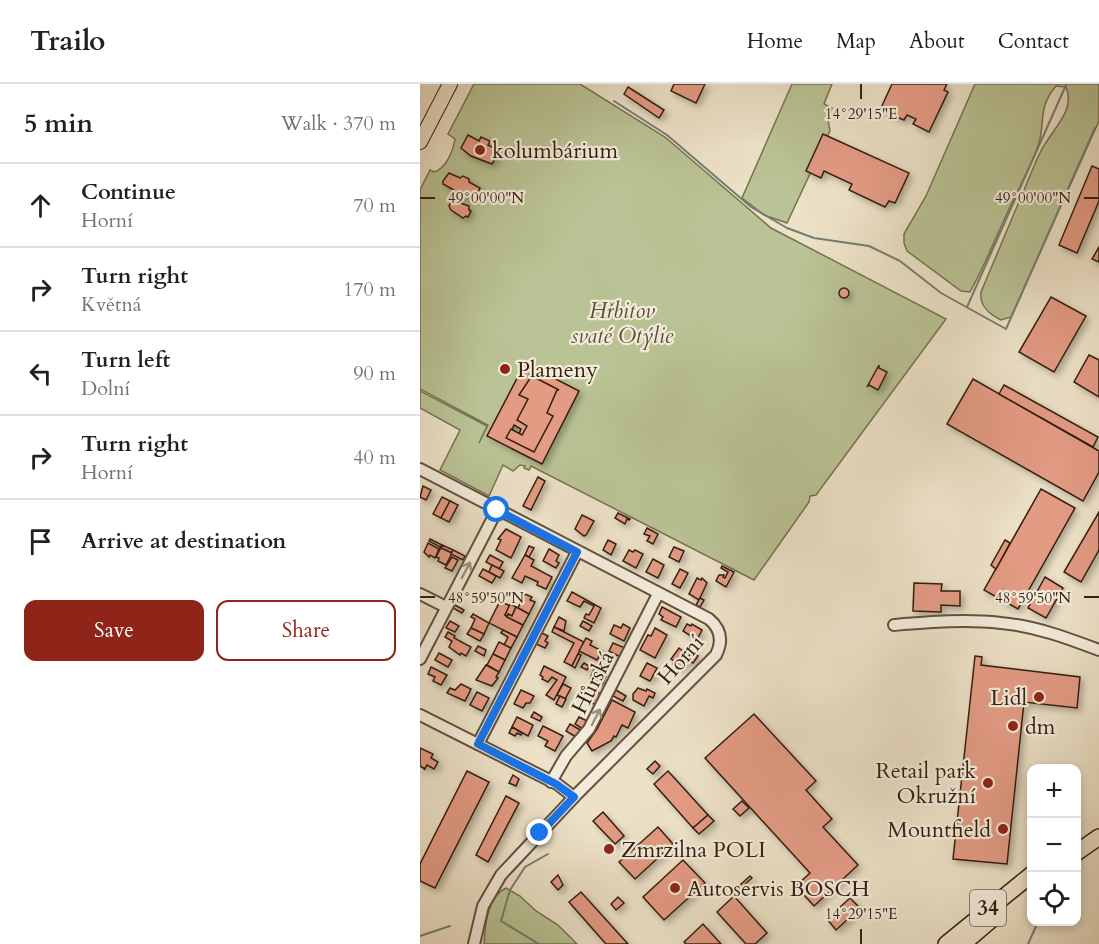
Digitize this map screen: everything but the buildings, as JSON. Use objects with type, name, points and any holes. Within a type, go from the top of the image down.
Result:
[{"type":"highway","points":[[1081,838],[1099,825]]},
{"type":"highway","points":[[1081,850],[1099,837]]},
{"type":"highway","name":"34","points":[[946,944],[1027,878]]},
{"type":"highway","name":"34","points":[[963,944],[1027,891]]},
{"type":"main road","points":[[420,142],[450,84]]},
{"type":"street","name":"Horní","points":[[420,469],[716,624],[720,635],[720,648],[716,655],[574,797],[501,875],[483,906],[474,944]]},
{"type":"street","points":[[420,659],[497,510]]},
{"type":"street","points":[[478,744],[577,552]]},
{"type":"street","points":[[420,594],[446,607]]},
{"type":"street","name":"Hůrská","points":[[551,782],[566,756],[590,729],[658,594]]},
{"type":"street","points":[[894,625],[948,621],[1001,623],[1065,637],[1099,650]]},
{"type":"street","points":[[420,715],[551,782],[574,797]]},
{"type":"green space","name":"Hřbitov svaté Otýlie","points":[[474,84],[580,84],[665,137],[771,228],[946,319],[816,495],[810,496],[809,502],[754,580],[531,466],[529,470],[520,465],[513,471],[503,465],[489,496],[440,470],[460,430],[420,408],[420,391],[487,426],[479,443],[488,425],[420,389],[420,190],[430,170],[434,172],[438,170],[448,159],[455,139],[448,134]]},
{"type":"green space","points":[[792,84],[832,84],[824,104],[832,108],[828,120],[830,131],[787,223],[764,215],[742,198]]},
{"type":"green space","points":[[975,84],[1099,84],[1099,121],[1011,317],[1001,320],[986,309],[981,292],[1037,159],[1064,116],[1068,95],[1066,87],[1056,86],[1046,101],[1038,146],[1028,170],[970,292],[961,291],[907,251],[904,234],[926,196]]},
{"type":"green space","points":[[506,888],[558,925],[577,944],[484,944],[486,921],[491,905],[500,892]]},
{"type":"waterway","points":[[967,307],[1066,85]]},
{"type":"waterway","points":[[614,101],[667,135],[751,207],[787,228],[814,238],[869,246],[900,261],[941,293],[1006,329],[1095,128]]},
{"type":"waterway","points":[[539,944],[501,921],[510,890],[525,867],[548,854]]},
{"type":"waterway","points":[[420,936],[450,926]]},
{"type":"waterway","points":[[1028,944],[1036,926]]},
{"type":"place","name":"kolumbárium","points":[[480,150]]},
{"type":"place","name":"Plameny","points":[[505,369]]},
{"type":"place","name":"Lidl","points":[[1039,697]]},
{"type":"place","name":"dm","points":[[1013,726]]},
{"type":"place","name":"Retail park Okružní","points":[[988,783]]},
{"type":"place","name":"Mountfield","points":[[1003,829]]},
{"type":"place","name":"Zmrzilna POLI","points":[[609,849]]},
{"type":"place","name":"Autoservis BOSCH","points":[[675,888]]},
{"type":"route","points":[[497,510],[577,552],[478,744],[556,784],[574,797],[540,833]]}]
